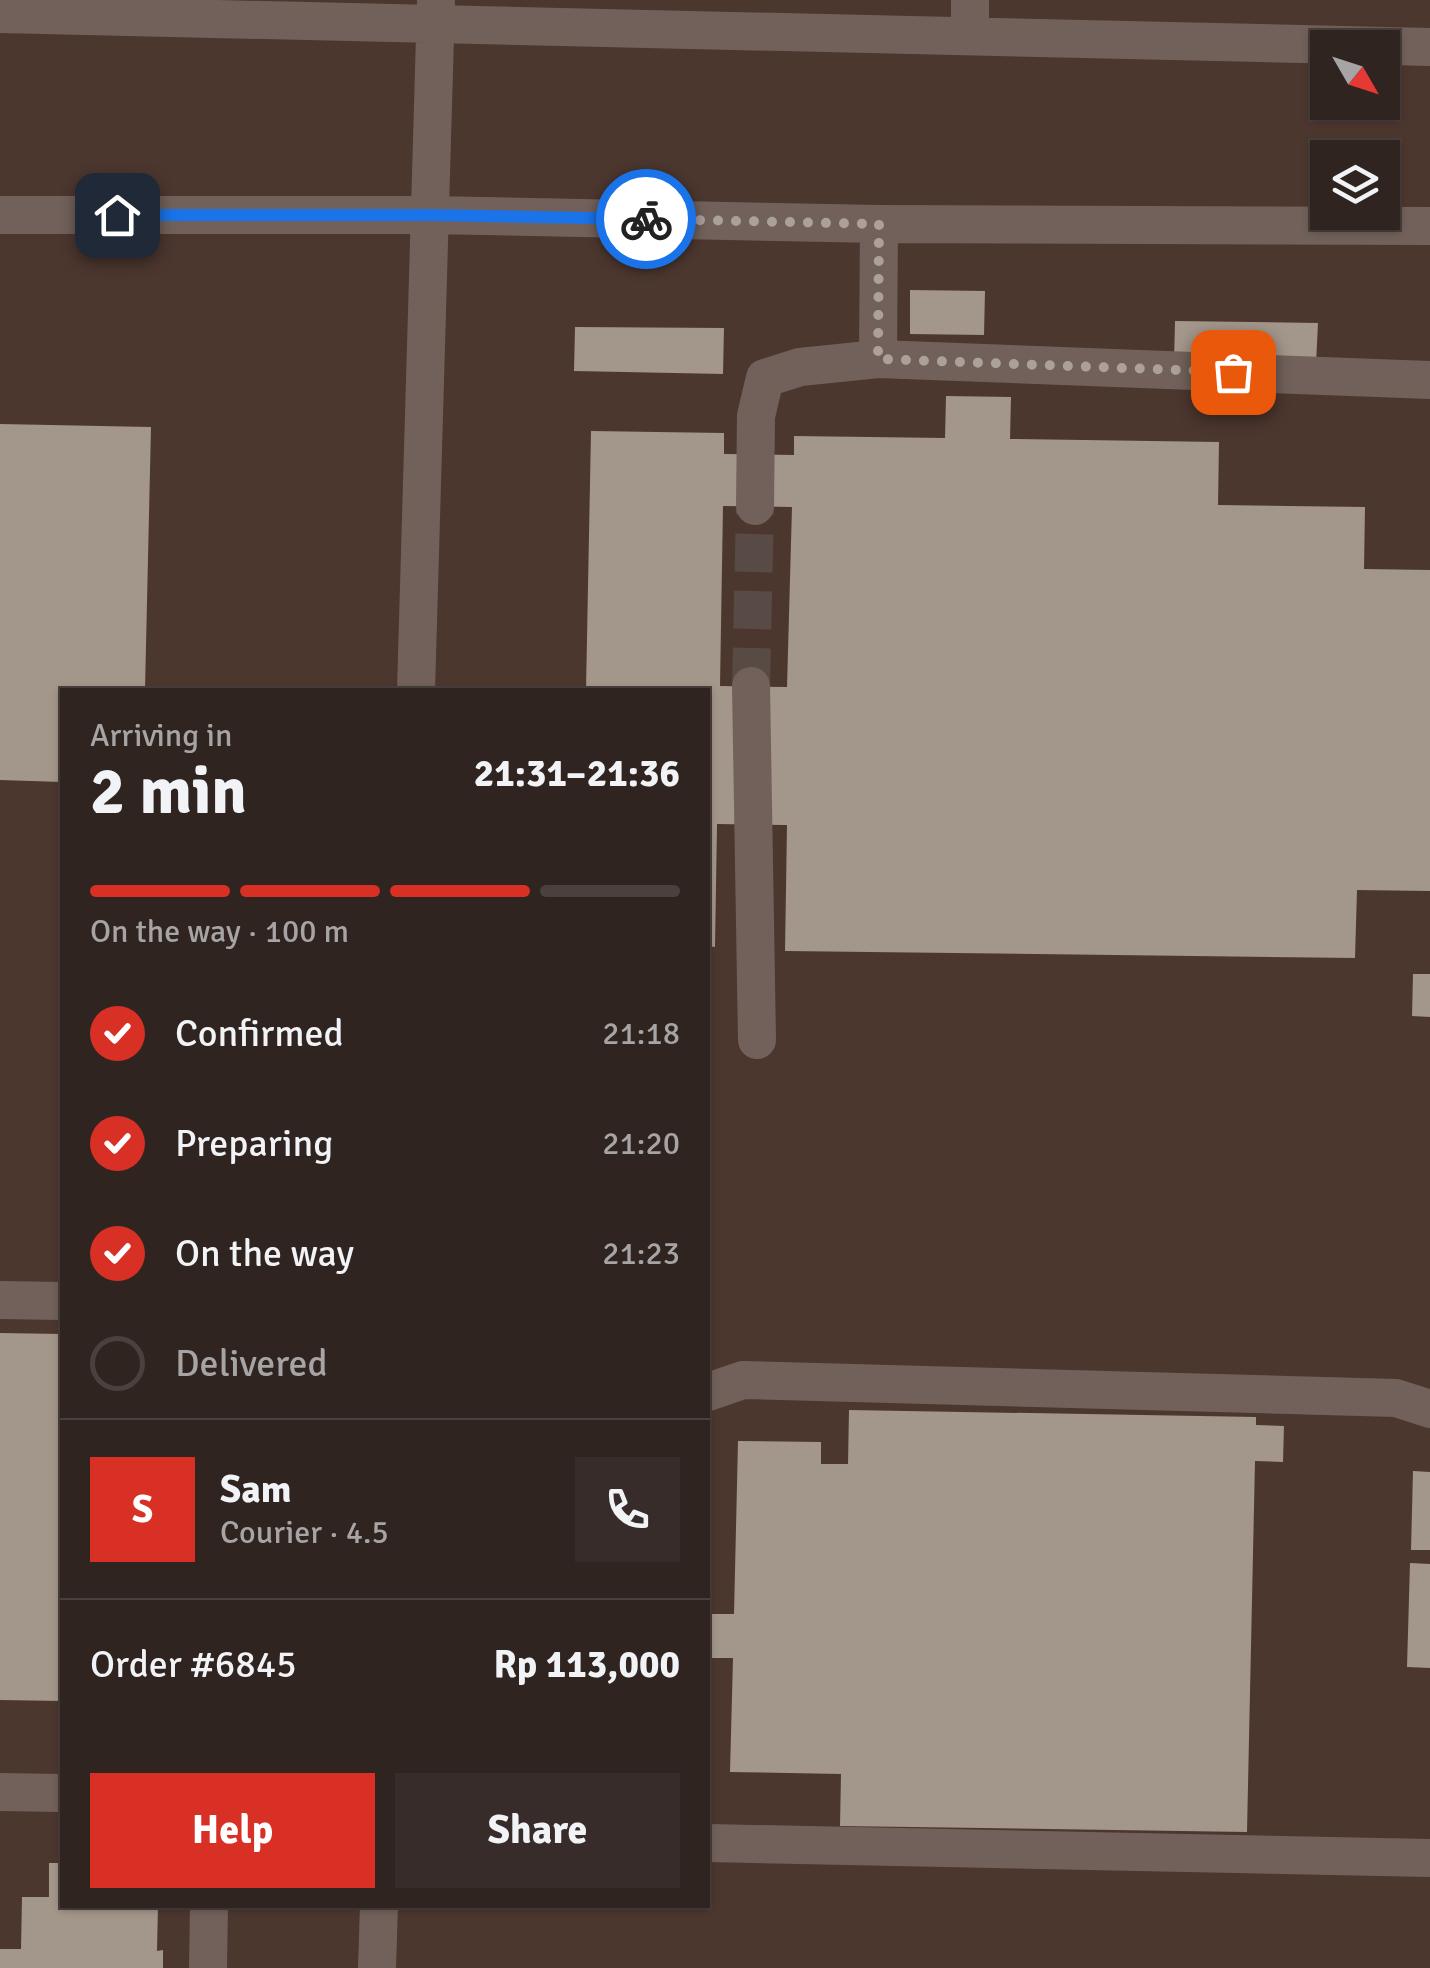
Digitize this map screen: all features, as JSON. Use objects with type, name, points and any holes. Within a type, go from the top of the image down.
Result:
[{"type":"street","points":[[0,14],[436,12],[970,18],[1430,47]]},
{"type":"street","points":[[416,688],[436,12]]},
{"type":"street","points":[[0,214],[1430,226]]},
{"type":"street","points":[[878,359],[879,224]]},
{"type":"street","points":[[755,506],[756,416],[766,378],[800,368],[878,359],[1430,380]]},
{"type":"street","points":[[751,686],[757,1040]]},
{"type":"street","points":[[0,1300],[60,1301]]},
{"type":"street","points":[[710,1391],[743,1380],[1396,1398],[1430,1410]]},
{"type":"street","points":[[0,1792],[60,1792]]},
{"type":"street","points":[[710,1842],[1430,1858]]},
{"type":"street","points":[[208,1968],[209,1908]]},
{"type":"street","points":[[376,1968],[379,1908]]},
{"type":"shaded area","points":[[0,0],[1430,0],[1430,1968],[0,1968]]},
{"type":"building","points":[[910,290],[985,291],[984,335],[910,334]]},
{"type":"building","points":[[1175,321],[1318,323],[1316,364],[1174,362]]},
{"type":"building","points":[[575,327],[724,328],[723,374],[574,371]]},
{"type":"building","points":[[946,396],[1011,397],[1010,439],[1219,442],[1218,505],[1365,507],[1364,569],[1430,570],[1430,891],[1357,890],[1355,958],[785,951],[787,825],[717,824],[715,947],[710,946],[710,688],[586,688],[591,431],[724,433],[724,454],[794,455],[794,436],[945,438]],"holes":[[[723,506],[792,507],[787,687],[720,686]]]},
{"type":"building","points":[[0,424],[151,427],[145,688],[60,688],[60,782],[0,780]]},
{"type":"building","points":[[1413,974],[1430,974],[1430,1017],[1412,1016]]},
{"type":"building","points":[[0,1333],[60,1334],[60,1701],[0,1700]]},
{"type":"building","points":[[849,1410],[1256,1417],[1256,1425],[1284,1426],[1283,1462],[1255,1461],[1247,1832],[840,1826],[841,1774],[730,1772],[733,1658],[710,1658],[710,1614],[734,1614],[738,1441],[821,1442],[821,1464],[848,1464]]},
{"type":"building","points":[[1413,1471],[1430,1472],[1430,1550],[1411,1550]]},
{"type":"building","points":[[1410,1563],[1430,1564],[1430,1668],[1407,1667]]},
{"type":"building","points":[[49,1863],[60,1863],[60,1908],[158,1908],[157,1951],[163,1950],[163,1968],[0,1968],[0,1949],[21,1949],[22,1897],[49,1897]]},
{"type":"tunnel","points":[[751,686],[755,506]]},
{"type":"way so far","points":[[646,219],[879,224],[878,359],[1233,372]]},
{"type":"route","points":[[117,215],[646,219]]}]
